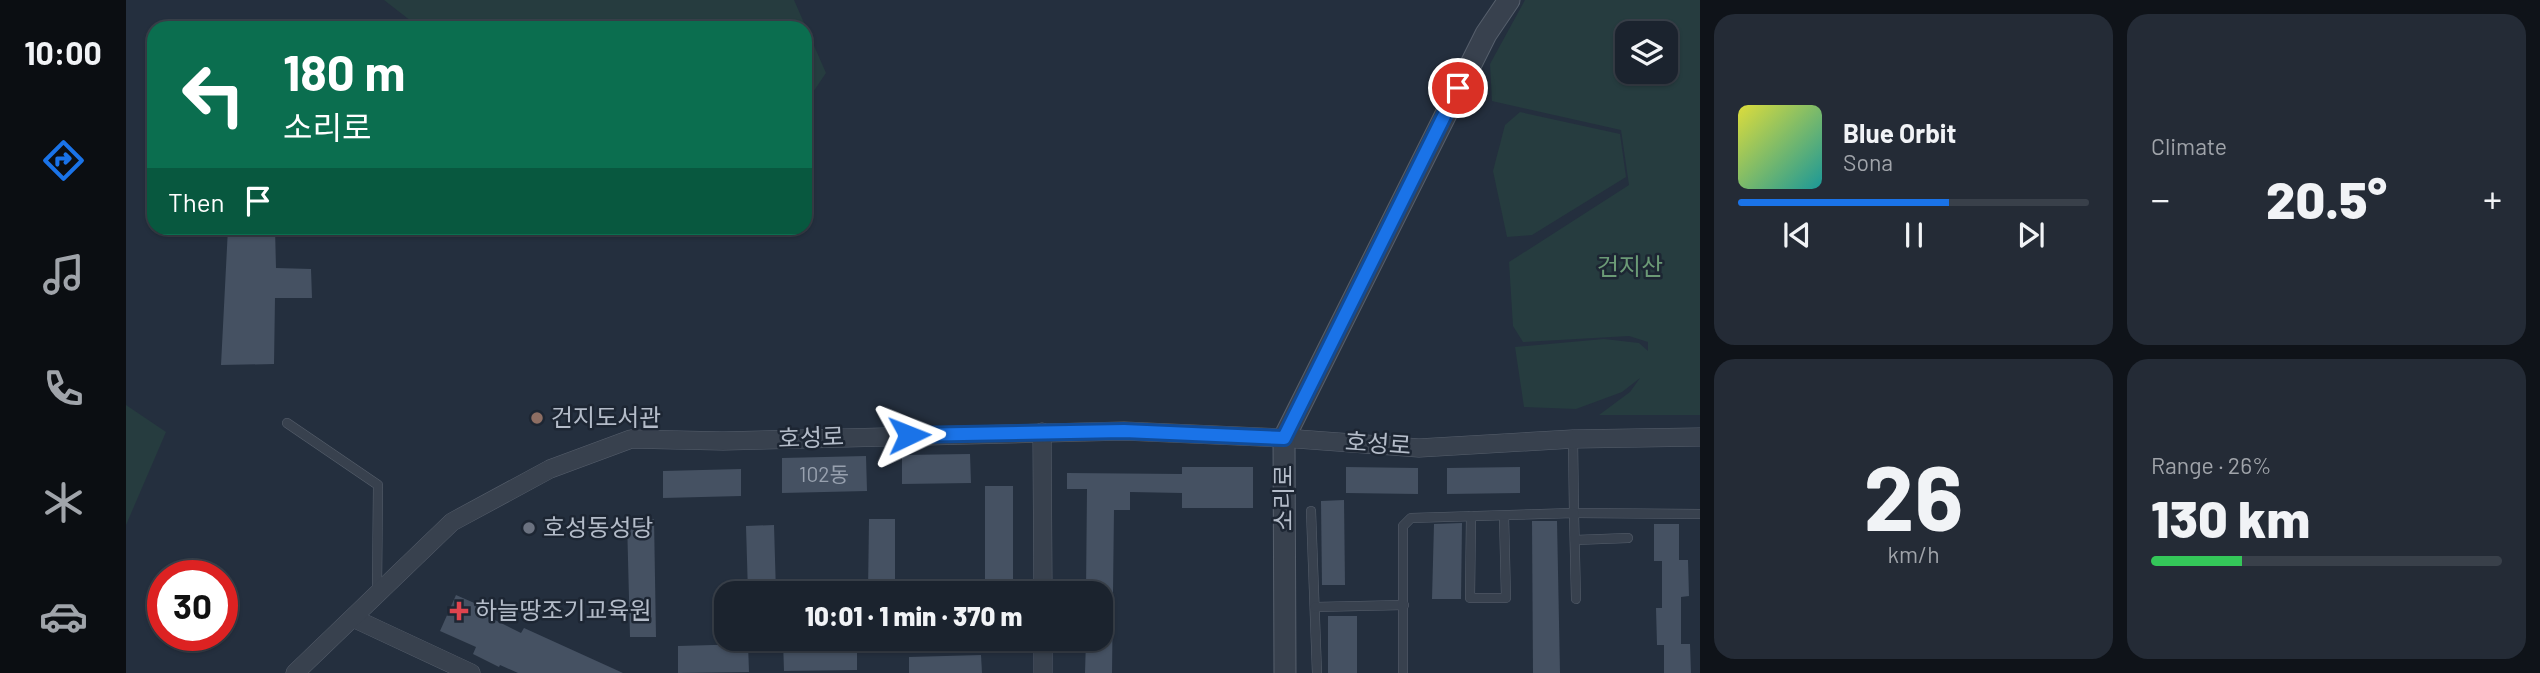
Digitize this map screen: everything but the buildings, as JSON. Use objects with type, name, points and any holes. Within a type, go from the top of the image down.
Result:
[{"type":"street","name":"소리로","points":[[1285,673],[1284,438],[1480,45],[1509,0]]},
{"type":"street","name":"호성로","points":[[295,673],[452,522],[550,469],[631,439],[723,441],[1124,431],[1284,438],[1419,448],[1573,439],[1700,437]]},
{"type":"street","points":[[1042,432],[1042,581]]},
{"type":"street","points":[[353,618],[471,673]]},
{"type":"street","points":[[1042,651],[1042,673]]},
{"type":"lane","points":[[287,423],[377,485],[377,594]]},
{"type":"lane","points":[[1573,439],[1576,598]]},
{"type":"lane","points":[[1311,512],[1317,673]]},
{"type":"lane","points":[[1403,673],[1403,526],[1411,518],[1574,513],[1700,514]]},
{"type":"lane","points":[[1471,516],[1470,598],[1506,598],[1504,516]]},
{"type":"lane","points":[[1575,540],[1628,538]]},
{"type":"lane","points":[[1315,607],[1404,605]]},
{"type":"green space","points":[[384,0],[794,0],[803,21],[411,21]]},
{"type":"green space","name":"건지산","points":[[1525,0],[1700,0],[1700,415],[1599,415],[1630,392],[1640,378],[1622,392],[1576,409],[1524,407],[1515,347],[1604,339],[1639,343],[1648,351],[1648,342],[1629,336],[1523,342],[1513,326],[1509,262],[1629,185],[1621,130],[1492,101],[1490,64]]},
{"type":"green space","points":[[812,41],[826,73],[812,94]]},
{"type":"green space","points":[[1520,112],[1620,134],[1626,177],[1532,235],[1507,237],[1493,171],[1505,125]]},
{"type":"green space","points":[[126,405],[166,432],[126,525]]},
{"type":"place","name":"건지도서관","points":[[537,418]]},
{"type":"place","name":"호성동성당","points":[[529,528]]},
{"type":"place","name":"하늘땅조기교육원","points":[[459,611]]},
{"type":"route","points":[[909,435],[1124,431],[1284,438],[1458,88]]}]
